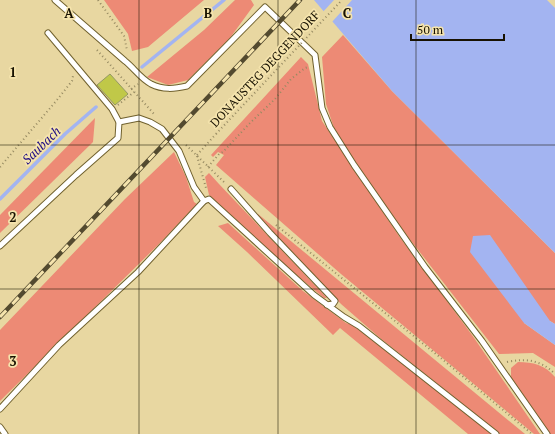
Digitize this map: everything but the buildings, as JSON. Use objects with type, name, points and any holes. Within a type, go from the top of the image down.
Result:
[{"type":"lane","points":[[55,0],[125,60],[142,78],[151,84],[162,88],[174,89],[187,86],[265,7],[315,55],[322,108],[330,127],[354,165],[425,267],[498,364],[547,434]]},
{"type":"lane","points":[[0,246],[118,138],[119,122],[112,109],[48,33]]},
{"type":"lane","points":[[119,122],[139,118],[162,129],[179,152],[194,187],[204,201]]},
{"type":"lane","points":[[231,189],[270,233],[335,301],[333,304],[328,305]]},
{"type":"lane","points":[[0,409],[59,345],[138,272],[204,201],[209,199],[314,295],[359,326],[496,434]]},
{"type":"lane","points":[[0,427],[5,434]]},
{"type":"path","points":[[98,0],[124,36],[127,52],[125,60]]},
{"type":"path","name":"DONAUSTEG DEGGENDORF","points":[[197,155],[342,0]]},
{"type":"path","points":[[95,47],[157,117]]},
{"type":"path","points":[[0,167],[72,81],[75,65]]},
{"type":"path","points":[[208,167],[219,154],[223,152],[249,124],[276,99],[284,85],[305,68],[317,66]]},
{"type":"path","points":[[117,105],[134,92]]},
{"type":"path","points":[[186,144],[231,189]]},
{"type":"path","points":[[197,155],[203,177]]},
{"type":"path","points":[[275,224],[436,354],[532,434]]},
{"type":"path","points":[[498,364],[518,360],[533,361],[548,367],[555,374]]},
{"type":"shaded area","points":[[104,0],[204,0],[148,47],[132,51],[128,34]]},
{"type":"shaded area","points":[[235,0],[251,0],[254,5],[230,38],[188,80],[168,85],[147,77],[204,30]]},
{"type":"shaded area","points":[[343,35],[392,91],[555,253],[555,324],[550,321],[524,323],[555,345],[555,367],[533,353],[499,354],[408,237],[337,137],[326,104],[322,57]]},
{"type":"shaded area","points":[[301,57],[308,64],[322,121],[399,236],[472,335],[540,434],[534,434],[341,274],[216,165],[224,155],[218,152],[213,157],[211,155]]},
{"type":"shaded area","points":[[95,118],[93,142],[0,233],[0,215]]},
{"type":"shaded area","points":[[174,152],[186,177],[194,202],[197,204],[158,245],[0,401],[0,330],[125,199]]},
{"type":"shaded area","points":[[209,173],[327,298],[324,298],[270,253],[209,195],[205,177]]},
{"type":"shaded area","points":[[258,214],[525,434],[500,434],[380,338],[341,304],[257,215]]},
{"type":"shaded area","points":[[228,223],[303,291],[346,323],[353,325],[492,434],[468,434],[340,328],[333,335],[218,226]]},
{"type":"shaded area","points":[[518,362],[543,367],[555,377],[555,434],[550,434],[511,378],[511,368]]},
{"type":"water","points":[[314,0],[547,0],[555,8],[555,253],[392,91]]},
{"type":"water","points":[[490,235],[550,321],[555,324],[555,345],[524,323],[470,252],[473,236]]},
{"type":"pier","points":[[334,0],[352,0],[331,23],[322,13]]},
{"type":"waterway","points":[[142,67],[224,0]]},
{"type":"waterway","name":"Saubach","points":[[0,199],[65,134],[96,107]]},
{"type":"railway","points":[[0,317],[300,0]]}]
